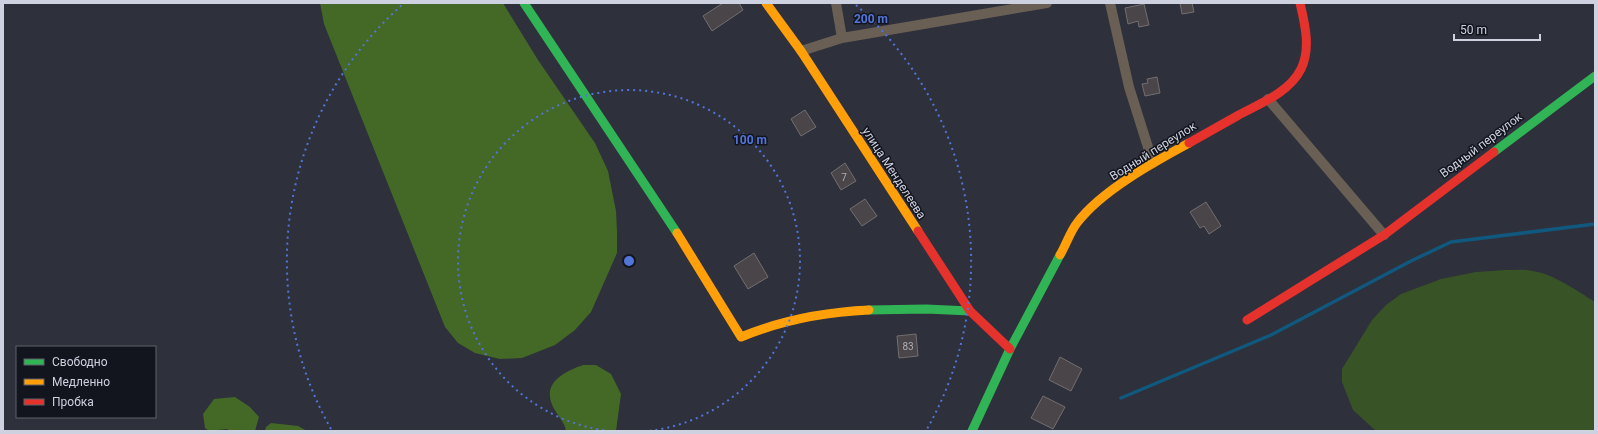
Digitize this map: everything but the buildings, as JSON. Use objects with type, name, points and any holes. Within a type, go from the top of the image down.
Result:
[{"type":"street","points":[[524,3],[686,246],[741,337],[794,320],[826,314],[888,308],[929,308],[970,311]]},
{"type":"street","name":"улица Менделеева","points":[[766,3],[801,51],[970,311],[1010,349]]},
{"type":"street","points":[[836,3],[842,38]]},
{"type":"street","points":[[801,51],[842,38],[1047,3]]},
{"type":"street","points":[[1110,3],[1129,87],[1153,163]]},
{"type":"street","name":"Водный переулок","points":[[972,431],[1010,349],[1077,223],[1088,210],[1119,186],[1153,163],[1268,99],[1288,85],[1301,69],[1304,58],[1306,42],[1304,20],[1300,3]]},
{"type":"street","name":"Водный переулок","points":[[1247,320],[1384,235],[1595,76]]},
{"type":"street","points":[[1268,99],[1384,235]]},
{"type":"green space","points":[[320,3],[503,3],[538,60],[595,143],[608,171],[616,211],[617,253],[591,312],[575,330],[555,345],[522,358],[500,359],[475,353],[458,343],[445,327],[324,24]]},
{"type":"green space","points":[[1530,270],[1541,273],[1565,284],[1595,302],[1595,431],[1376,431],[1353,410],[1342,382],[1342,369],[1372,320],[1386,305],[1401,294],[1441,279],[1476,272]]},
{"type":"green space","points":[[583,365],[596,365],[611,374],[621,394],[616,431],[566,431],[551,403],[551,388],[554,382],[567,372]]},
{"type":"green space","points":[[235,397],[250,407],[259,417],[255,431],[230,431],[227,429],[209,431],[205,428],[203,414],[214,399]]},
{"type":"green space","points":[[271,423],[298,426],[307,431],[265,431],[266,427]]},
{"type":"waterway","points":[[1121,398],[1271,335],[1411,261],[1451,242],[1595,224]]},
{"type":"traffic: fast","points":[[524,3],[677,233]]},
{"type":"traffic: fast","points":[[1494,152],[1595,76]]},
{"type":"traffic: fast","points":[[972,431],[1010,349],[1060,255]]},
{"type":"traffic: fast","points":[[869,310],[926,309],[970,311]]},
{"type":"traffic: slow","points":[[766,3],[801,51],[918,231]]},
{"type":"traffic: slow","points":[[1060,255],[1072,230],[1087,211],[1129,178],[1189,143]]},
{"type":"traffic: slow","points":[[677,233],[741,337],[772,326],[804,318],[869,310]]},
{"type":"traffic: jam","points":[[1189,143],[1273,97],[1289,85],[1296,77],[1301,69],[1306,53],[1306,36],[1300,3]]},
{"type":"traffic: jam","points":[[1247,320],[1384,235],[1494,152]]},
{"type":"traffic: jam","points":[[918,231],[970,311],[1010,349]]}]
